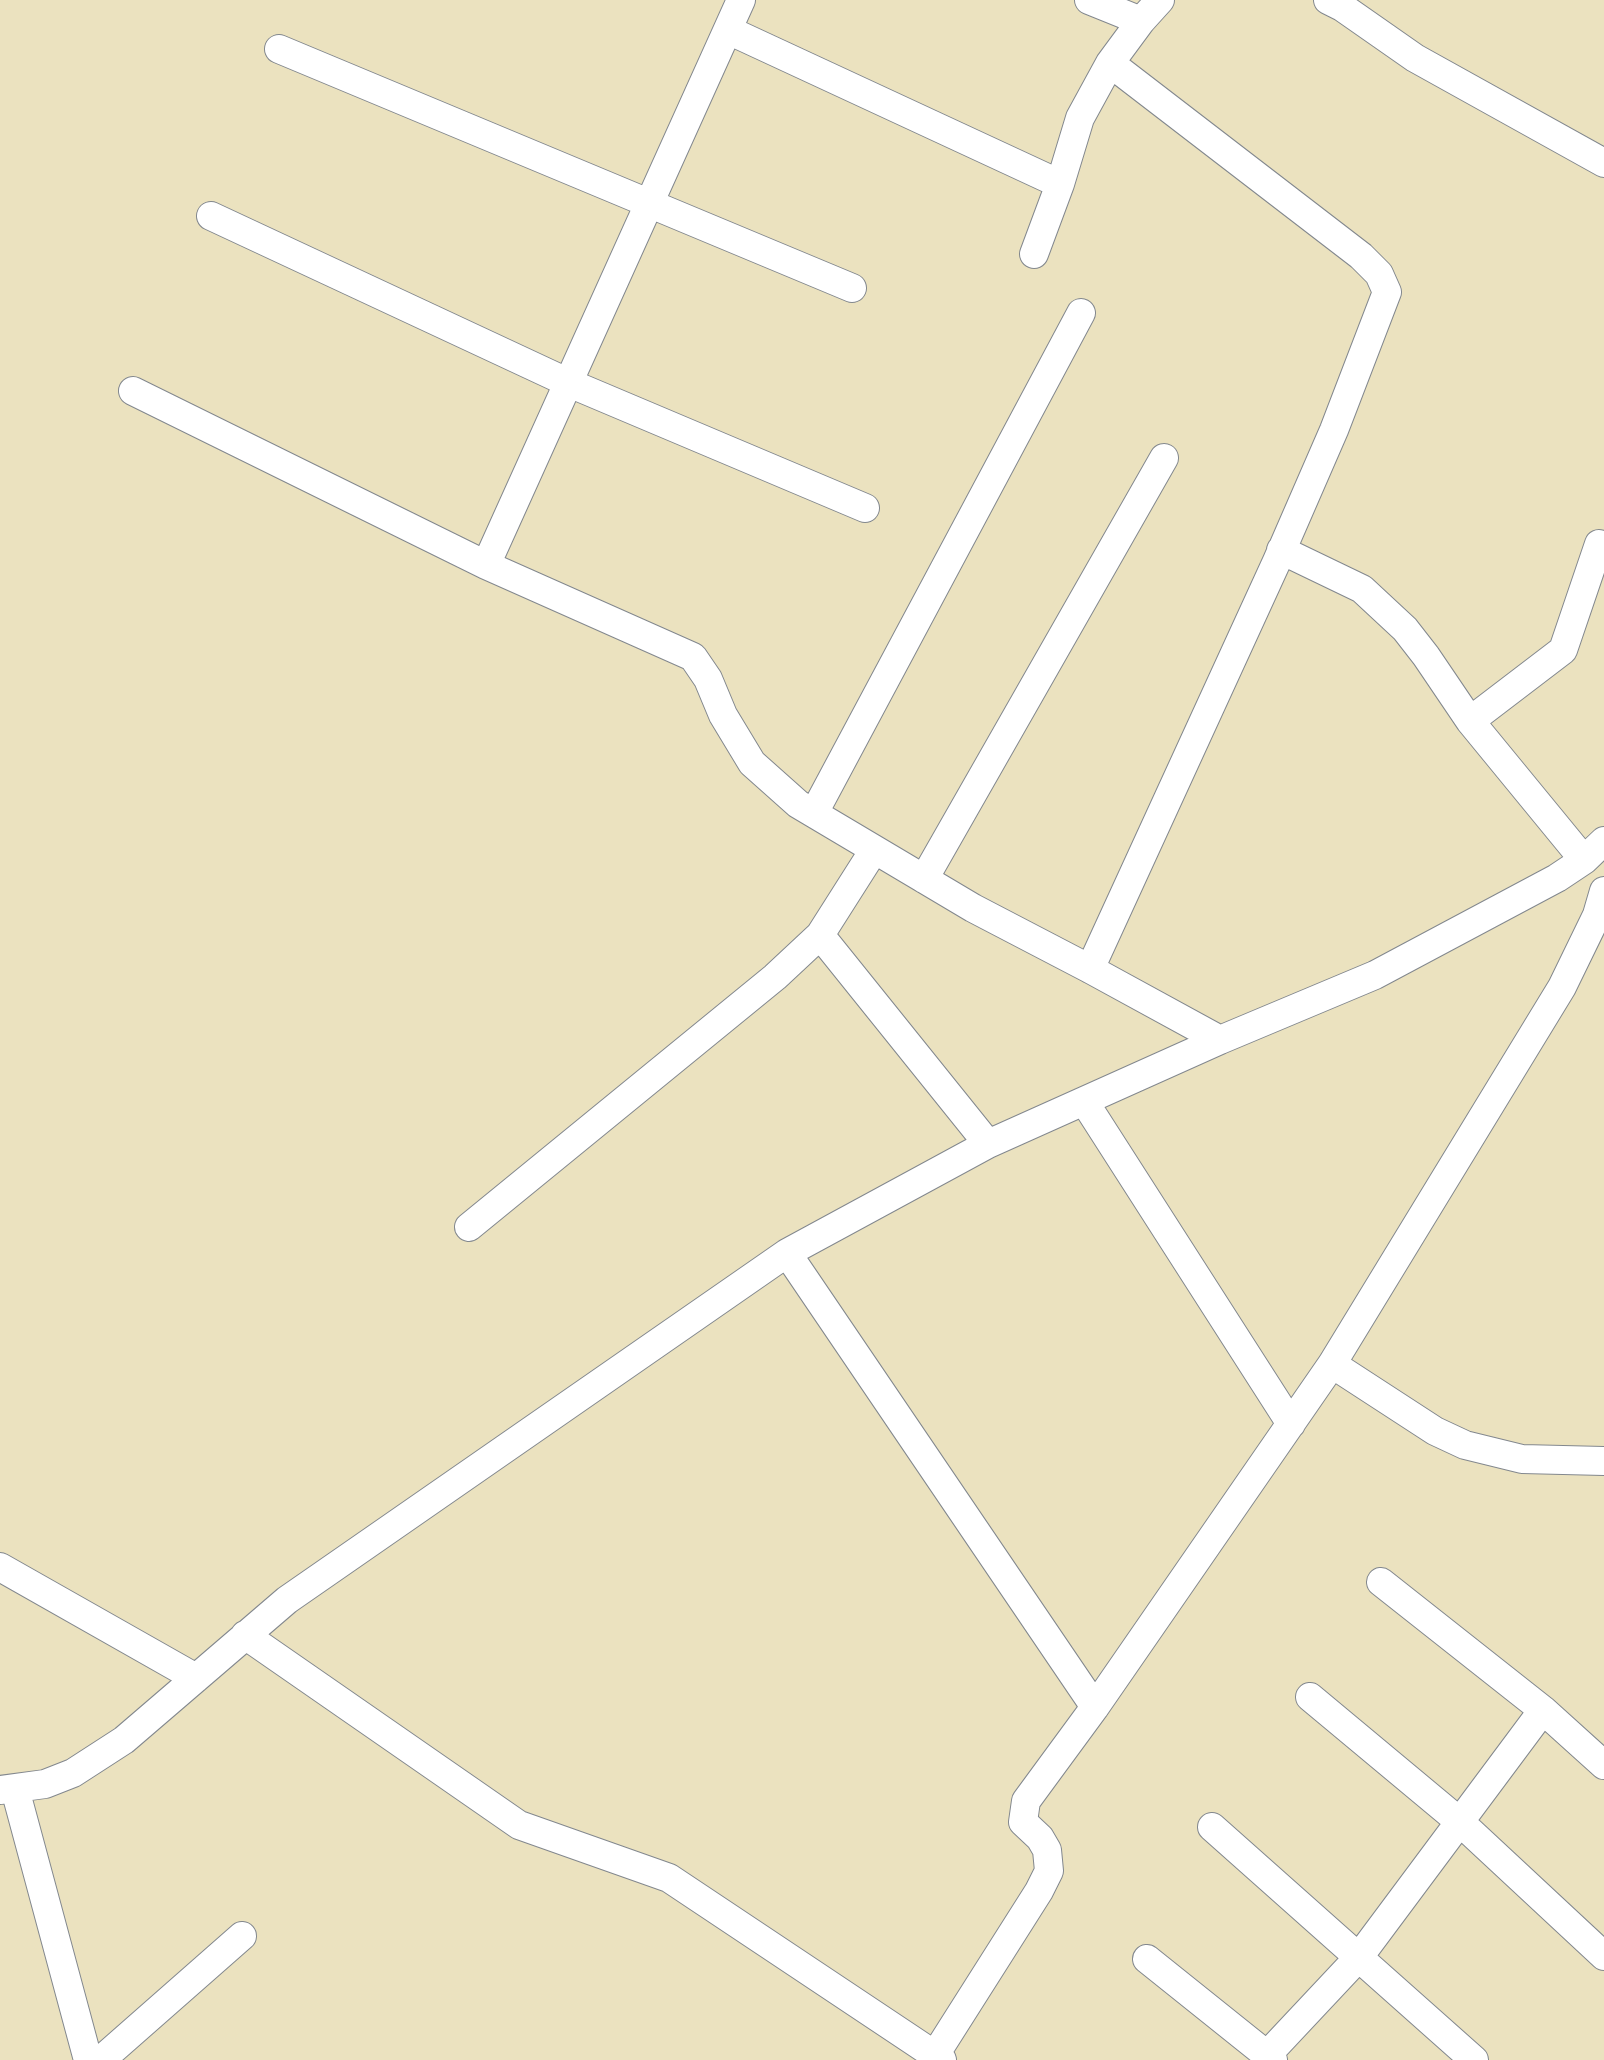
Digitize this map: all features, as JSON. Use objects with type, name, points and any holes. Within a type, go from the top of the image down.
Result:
[{"type":"street","points":[[486,565],[570,383],[741,0]]},
{"type":"street","points":[[1089,0],[1141,21]]},
{"type":"street","points":[[1034,254],[1060,184],[1080,118],[1110,63],[1141,21],[1160,0]]},
{"type":"street","points":[[1328,0],[1342,7],[1415,58],[1604,164]]},
{"type":"street","points":[[728,30],[1060,184]]},
{"type":"street","points":[[279,49],[852,288]]},
{"type":"street","points":[[1090,969],[1334,430],[1387,292],[1380,274],[1362,256],[1110,63]]},
{"type":"street","points":[[211,216],[570,383],[865,508]]},
{"type":"street","points":[[814,813],[1081,312]]},
{"type":"street","points":[[133,391],[486,565],[693,657],[708,679],[723,715],[752,763],[798,804],[973,908],[1220,1040]]},
{"type":"street","points":[[924,879],[1164,458]]},
{"type":"street","points":[[1470,721],[1563,650],[1599,544]]},
{"type":"street","points":[[1281,550],[1362,589],[1405,629],[1426,656],[1470,721],[1584,860]]},
{"type":"street","points":[[88,2060],[7,1789],[44,1784],[73,1773],[124,1740],[287,1600],[787,1253],[988,1144],[1220,1040],[1375,975],[1557,878],[1584,860],[1604,841]]},
{"type":"street","points":[[469,1227],[775,977],[820,935],[874,850]]},
{"type":"street","points":[[245,1635],[519,1825],[669,1878],[938,2058],[1039,1891],[1049,1871],[1047,1850],[1040,1838],[1023,1822],[1026,1802],[1095,1707],[1332,1364],[1562,987],[1597,915],[1604,891]]},
{"type":"street","points":[[820,935],[988,1144]]},
{"type":"street","points":[[1084,1101],[1290,1424]]},
{"type":"street","points":[[787,1253],[1095,1707]]},
{"type":"street","points":[[1332,1364],[1435,1431],[1465,1445],[1522,1458],[1604,1460]]},
{"type":"street","points":[[0,1567],[196,1678]]},
{"type":"street","points":[[1381,1582],[1543,1710],[1604,1765]]},
{"type":"street","points":[[1310,1697],[1460,1822],[1604,1956]]},
{"type":"street","points":[[1147,1960],[1270,2058],[1358,1957],[1543,1710]]},
{"type":"street","points":[[1212,1827],[1474,2060]]},
{"type":"street","points":[[101,2060],[242,1936]]}]
